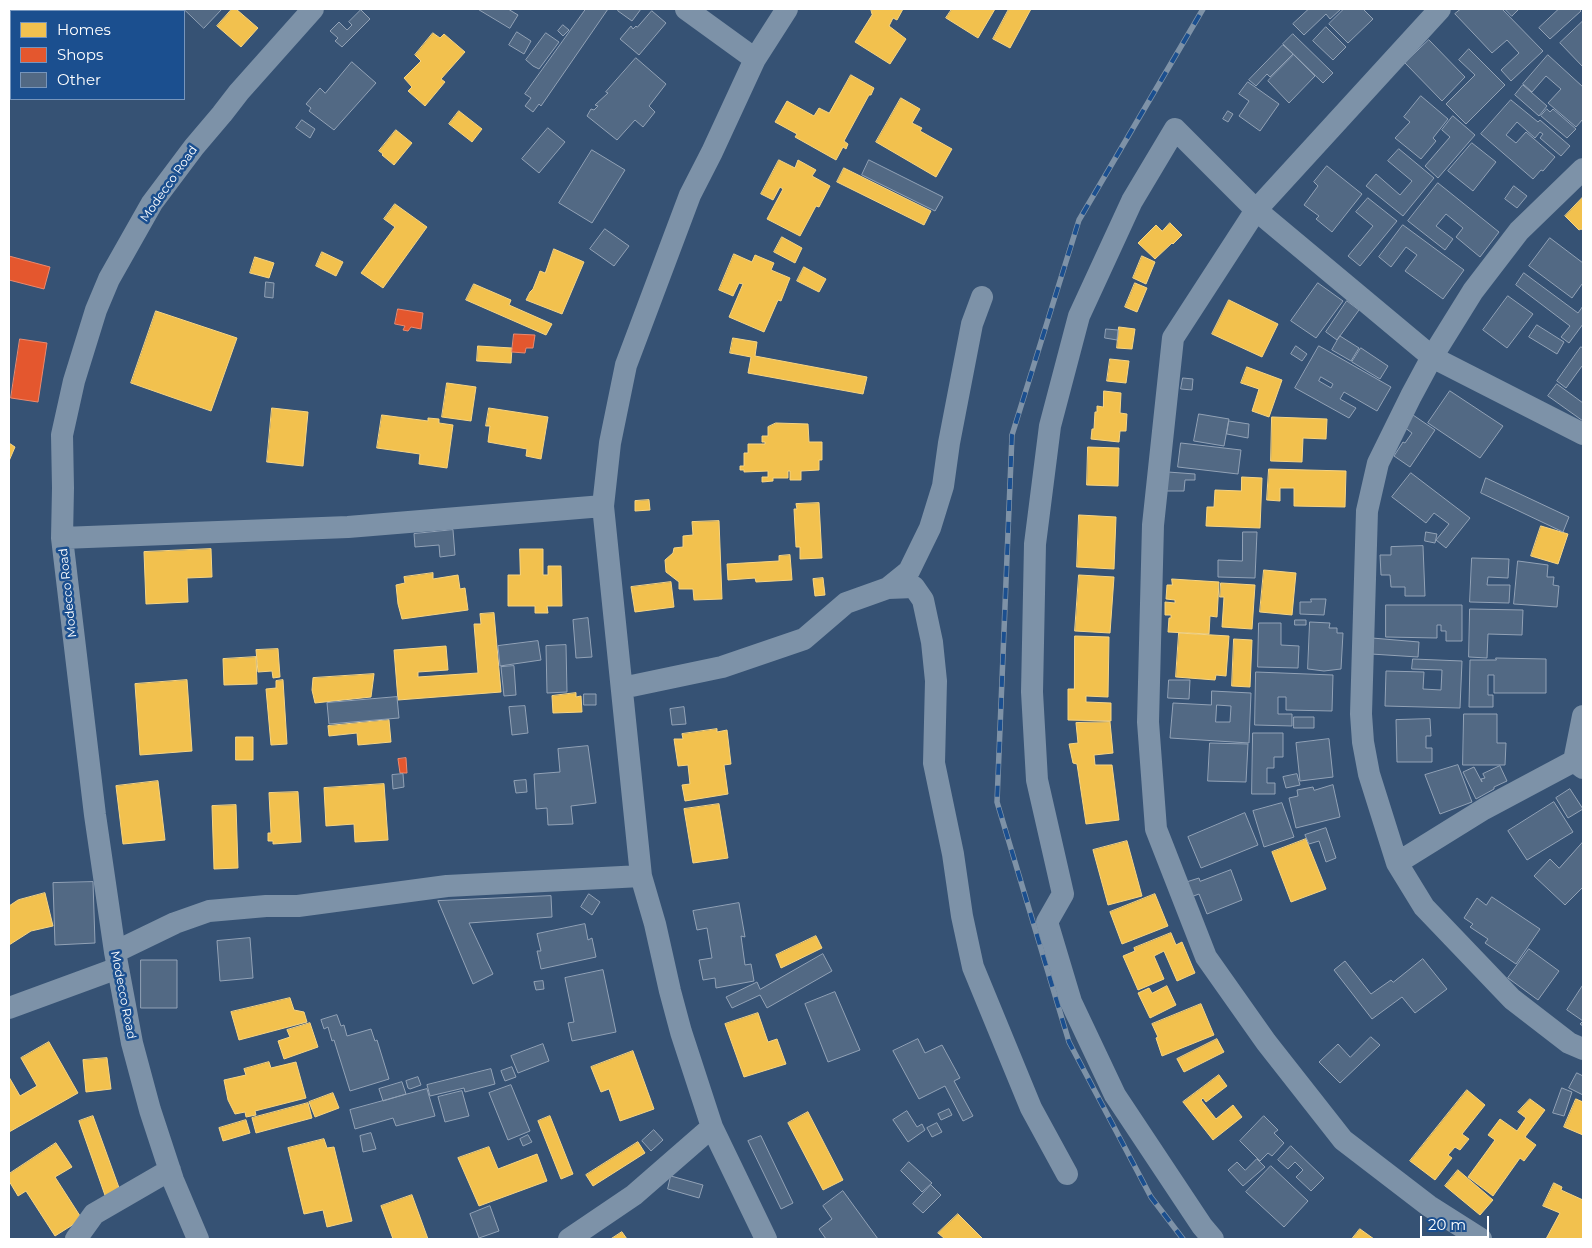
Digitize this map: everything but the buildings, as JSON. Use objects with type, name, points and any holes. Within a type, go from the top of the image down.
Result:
[{"type":"street","name":"Modecco Road","points":[[198,1239],[170,1170],[150,1110],[132,1043],[116,960],[95,815],[62,538],[62,436],[74,381],[96,310],[109,279],[152,203],[239,92],[313,9]]},
{"type":"street","points":[[686,9],[755,59]]},
{"type":"street","points":[[766,1239],[712,1127],[681,1032],[655,924],[641,876],[603,506],[610,443],[626,365],[690,195],[755,59],[787,9]]},
{"type":"street","points":[[1440,9],[1256,210],[1173,338],[1153,525],[1148,722],[1156,829],[1206,957],[1266,1042],[1343,1140],[1429,1206],[1481,1239]]},
{"type":"street","points":[[1213,1239],[1202,1226],[1115,1095],[1071,1002],[1047,922],[1063,894],[1036,780],[1032,692],[1035,544],[1050,426],[1080,316],[1132,201],[1175,129],[1256,210],[1432,358],[1583,434]]},
{"type":"street","points":[[1583,169],[1519,231],[1474,291],[1432,358],[1378,463],[1367,511],[1361,714],[1363,742],[1369,774],[1397,863],[1424,907],[1512,999],[1569,1043],[1583,1050]]},
{"type":"street","points":[[888,588],[910,571],[930,528],[943,486],[949,443],[972,324],[982,297]]},
{"type":"street","points":[[62,538],[348,527],[603,506]]},
{"type":"street","points":[[622,688],[722,667],[804,639],[846,603],[888,588],[914,587],[923,600],[932,642],[936,681],[934,763],[953,854],[962,916],[973,967],[1031,1108],[1067,1174]]},
{"type":"street","points":[[1397,863],[1484,809],[1579,764],[1583,716]]},
{"type":"street","points":[[9,1008],[116,960],[175,923],[209,911],[266,906],[298,906],[447,886],[641,876]]},
{"type":"street","points":[[569,1239],[634,1195],[712,1127]]},
{"type":"street","points":[[76,1239],[94,1214],[170,1170]]},
{"type":"railway","points":[[1183,1239],[1151,1197],[1069,1042],[997,802],[1012,435],[1079,220],[1203,9]]}]
